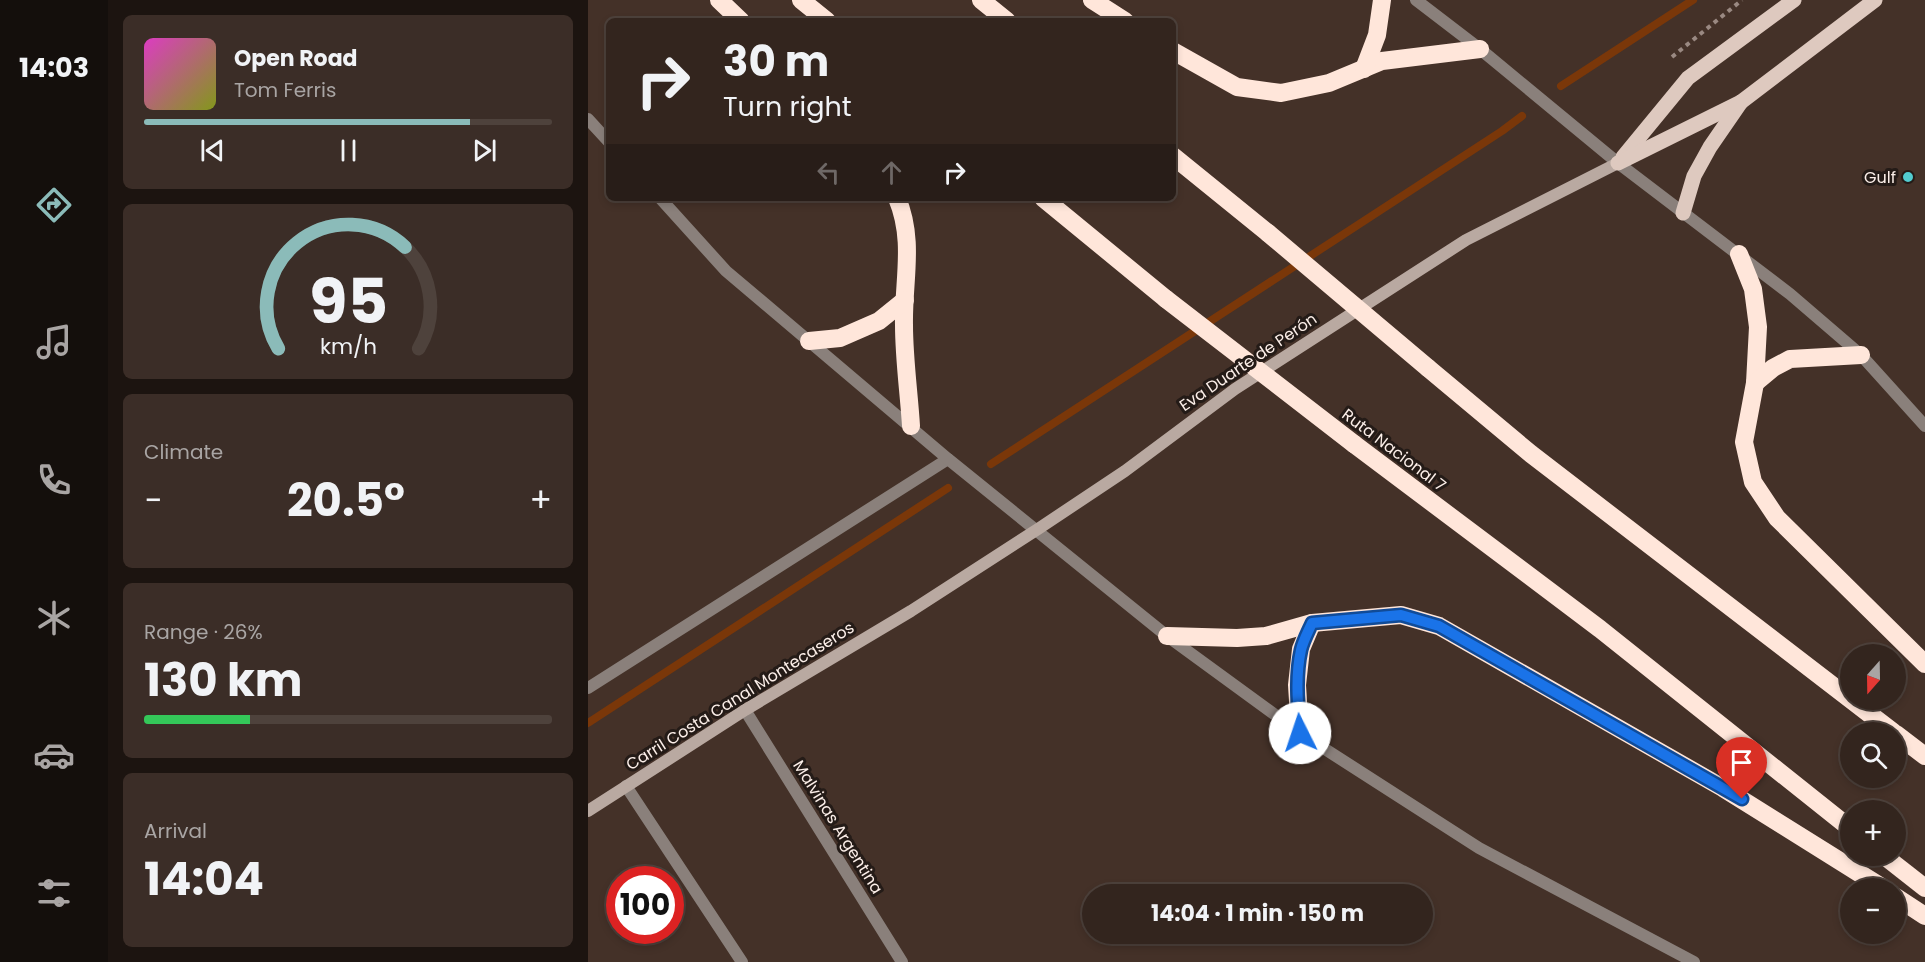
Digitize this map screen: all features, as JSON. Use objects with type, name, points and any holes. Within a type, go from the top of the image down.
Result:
[{"type":"highway","points":[[719,0],[738,18]]},
{"type":"highway","points":[[801,0],[823,18]]},
{"type":"highway","points":[[981,0],[1003,18]]},
{"type":"highway","points":[[1092,0],[1120,18]]},
{"type":"highway","points":[[1364,69],[1377,34],[1382,0]]},
{"type":"highway","points":[[1176,53],[1238,87],[1281,93],[1329,83],[1382,61],[1480,50]]},
{"type":"highway","points":[[1176,158],[1531,454],[1881,722]]},
{"type":"highway","points":[[898,201],[903,213],[909,256],[904,325],[911,426]]},
{"type":"highway","name":"Ruta Nacional 7","points":[[1047,201],[1166,298],[1354,444],[1600,629],[1840,820]]},
{"type":"highway","points":[[1739,254],[1753,289],[1758,327],[1755,383],[1744,442],[1754,482],[1777,518],[1925,664]]},
{"type":"highway","points":[[809,340],[840,338],[879,321],[905,300]]},
{"type":"highway","points":[[1755,383],[1773,368],[1790,359],[1861,355]]},
{"type":"highway","points":[[1167,636],[1237,638],[1257,636],[1312,623],[1401,615],[1439,626],[1723,788],[1867,878]]},
{"type":"highway","points":[[1300,733],[1297,685],[1301,649],[1312,623]]},
{"type":"highway","points":[[1906,741],[1925,756]]},
{"type":"highway","points":[[1898,866],[1925,888]]},
{"type":"highway","points":[[1906,904],[1925,916]]},
{"type":"main road","name":"Eva Duarte de Perón","points":[[1618,163],[1688,78],[1794,0]]},
{"type":"main road","name":"Eva Duarte de Perón","points":[[911,611],[1125,471],[1235,389],[1466,240],[1741,102],[1875,0]]},
{"type":"main road","points":[[1683,213],[1694,176],[1710,147],[1741,102]]},
{"type":"main road","name":"Carril Costa Canal Montecaseros","points":[[588,811],[745,710],[911,611]]},
{"type":"street","points":[[1416,0],[1618,163],[1739,254],[1861,355],[1925,426]]},
{"type":"street","points":[[588,119],[606,139]]},
{"type":"street","points":[[663,201],[726,271],[948,459],[1038,529],[1167,636],[1300,733],[1479,848],[1695,962]]},
{"type":"street","points":[[588,688],[948,459]]},
{"type":"street","name":"Malvinas Argentina","points":[[745,710],[902,962]]},
{"type":"street","points":[[626,786],[742,962]]},
{"type":"path","points":[[1672,57],[1742,0]]},
{"type":"waterway","points":[[1561,86],[1693,0]]},
{"type":"waterway","points":[[991,464],[1522,116]]},
{"type":"waterway","points":[[588,723],[948,488]]},
{"type":"place","name":"Gulf","points":[[1908,177]]},
{"type":"route","points":[[1300,733],[1297,685],[1301,649],[1312,623],[1401,615],[1439,626],[1742,799]]}]
